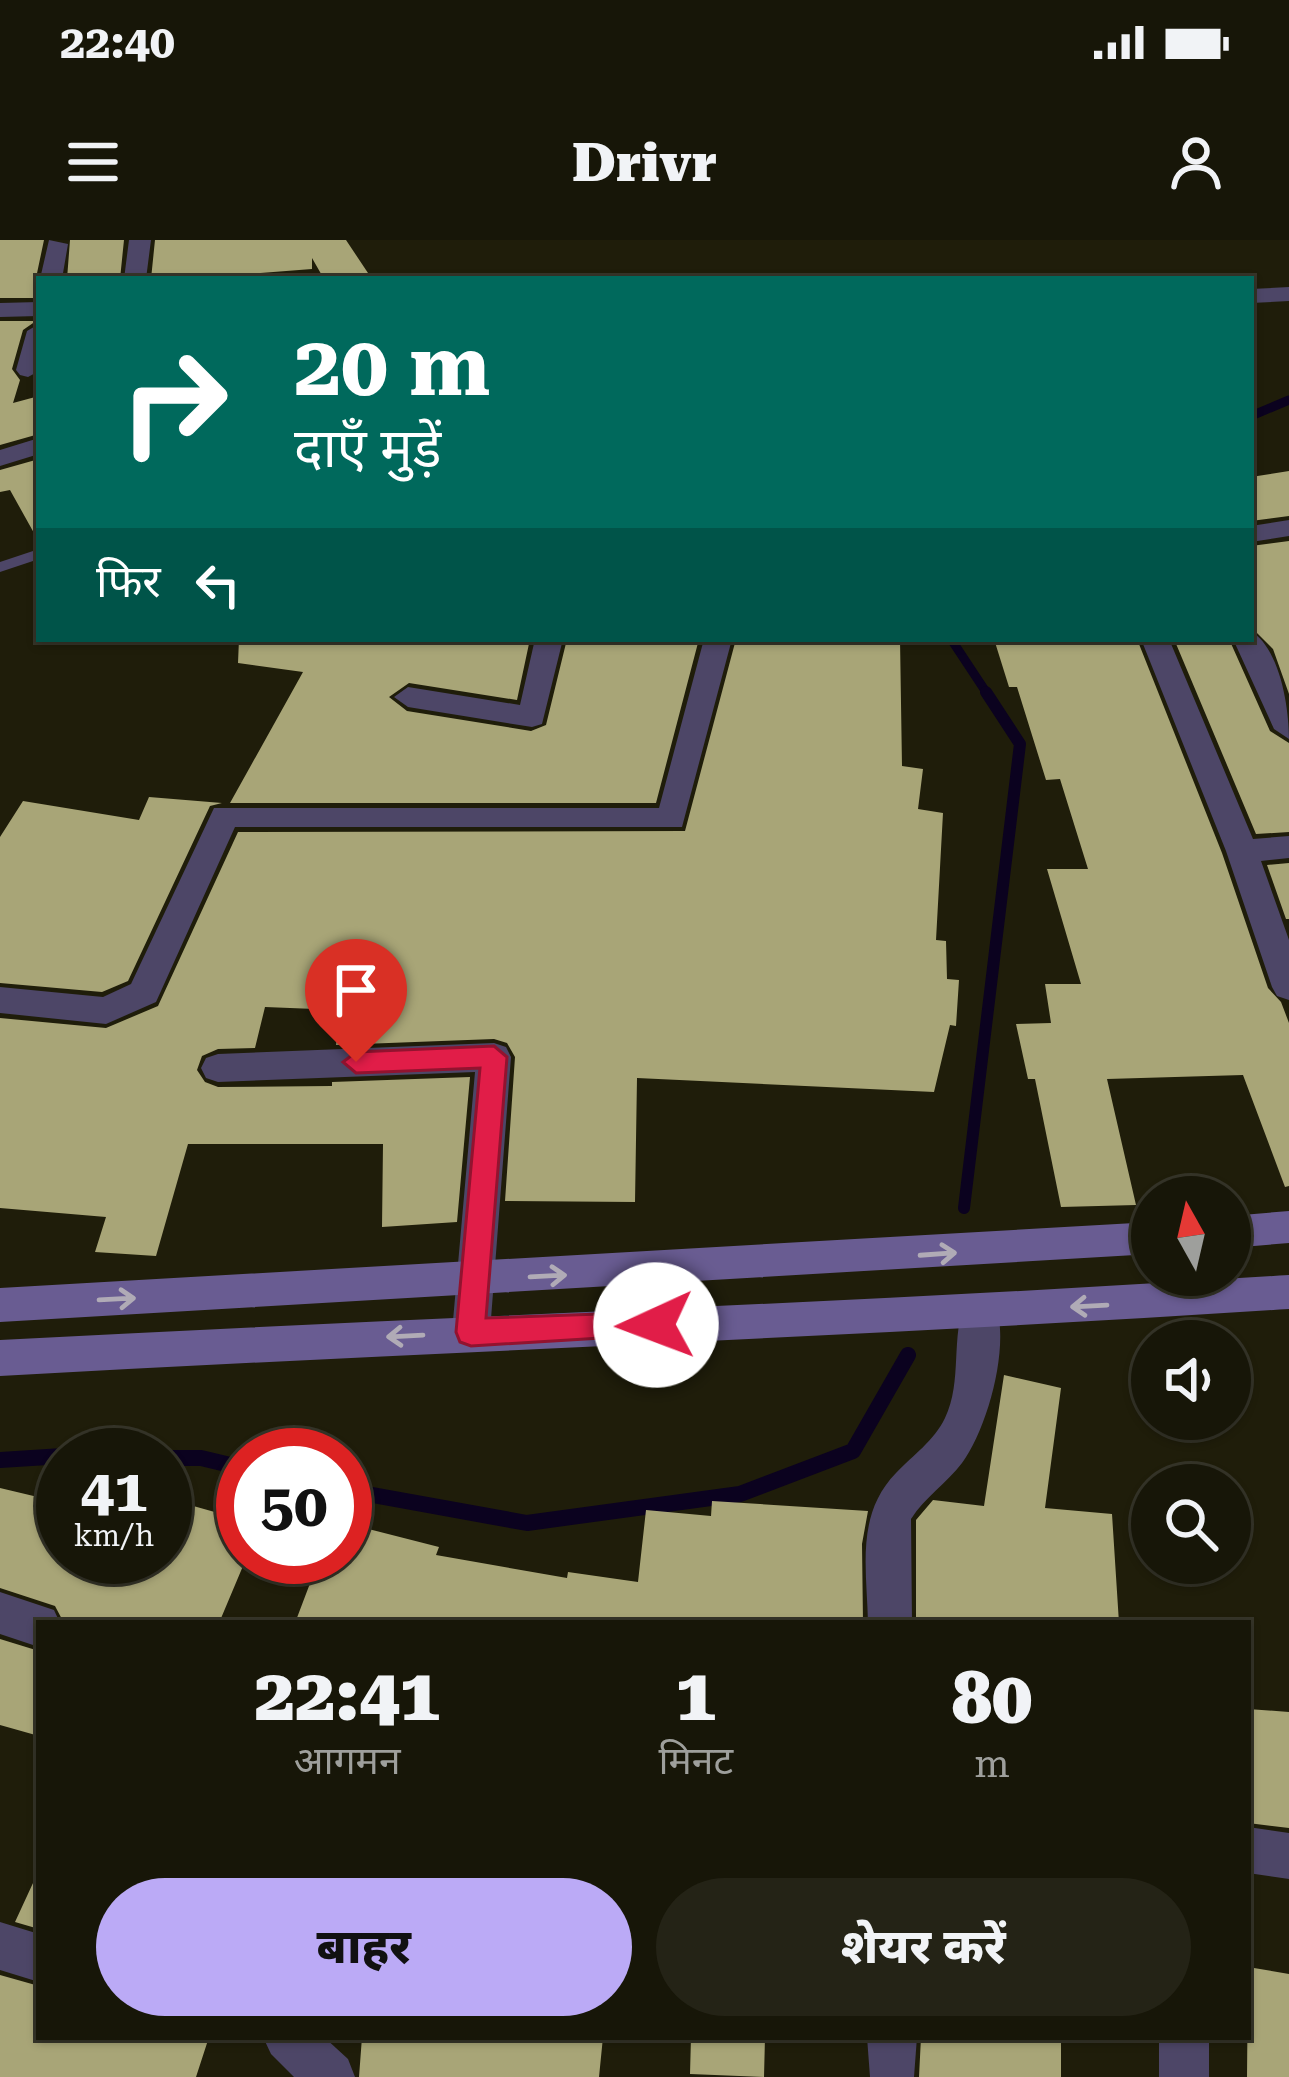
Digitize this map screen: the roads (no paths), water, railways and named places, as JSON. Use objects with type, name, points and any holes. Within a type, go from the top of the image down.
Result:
[{"type":"main road","points":[[1251,1230],[1289,1227]]},
{"type":"main road","points":[[0,1305],[1131,1239]]},
{"type":"main road","points":[[0,1358],[471,1332],[980,1312],[1289,1292]]},
{"type":"street","points":[[135,276],[140,240]]},
{"type":"street","points":[[52,276],[57,244]]},
{"type":"street","points":[[1254,296],[1289,294]]},
{"type":"street","points":[[0,310],[36,308]]},
{"type":"street","points":[[0,378],[33,368]]},
{"type":"street","points":[[0,458],[36,447]]},
{"type":"street","points":[[1254,534],[1286,535]]},
{"type":"street","points":[[408,697],[532,717],[548,642]]},
{"type":"street","points":[[0,1000],[106,1011],[145,993],[225,816],[671,819],[717,642]]},
{"type":"street","points":[[1156,642],[1242,851],[1286,974]]},
{"type":"street","points":[[1247,642],[1289,729]]},
{"type":"street","points":[[1242,851],[1289,847]]},
{"type":"street","points":[[218,1068],[494,1057],[471,1332]]},
{"type":"street","points":[[890,1620],[889,1522],[895,1505],[949,1449],[967,1419],[975,1387],[980,1312]]},
{"type":"street","points":[[0,1613],[36,1624]]},
{"type":"street","points":[[1251,1850],[1289,1856]]},
{"type":"street","points":[[0,1946],[36,1957]]},
{"type":"street","points":[[291,2040],[330,2077]]},
{"type":"street","points":[[1184,2040],[1184,2077]]},
{"type":"lane","points":[[0,567],[36,555]]},
{"type":"waterway","points":[[1254,415],[1289,400]]},
{"type":"waterway","points":[[953,642],[988,695]]},
{"type":"waterway","points":[[964,1208],[1020,744],[986,692]]},
{"type":"waterway","points":[[372,1495],[527,1523],[740,1494],[853,1451],[908,1355]]},
{"type":"waterway","points":[[0,1460],[36,1458]]},
{"type":"waterway","points":[[192,1458],[216,1462]]}]
